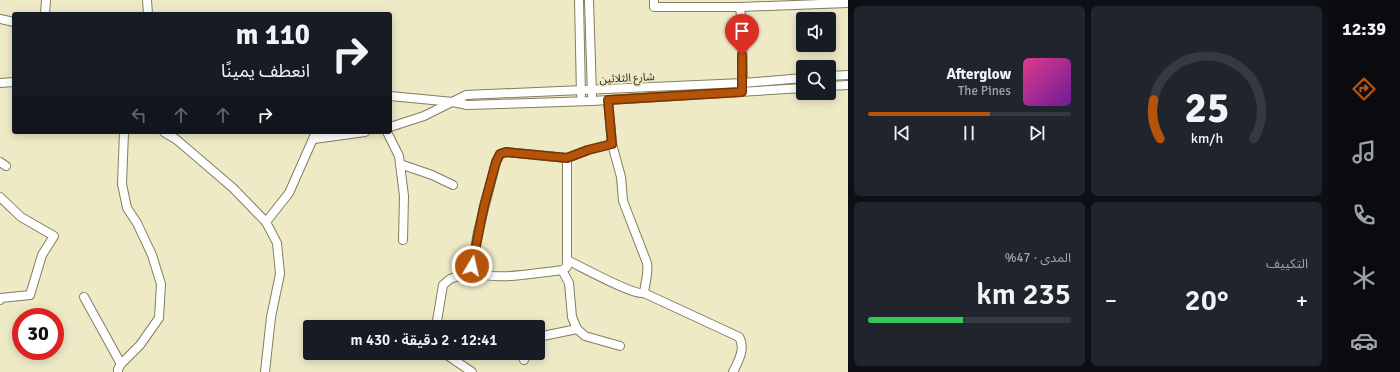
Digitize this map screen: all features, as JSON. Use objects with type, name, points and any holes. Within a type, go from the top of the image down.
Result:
[{"type":"street","points":[[45,12],[46,0]]},
{"type":"street","points":[[147,0],[148,12]]},
{"type":"street","points":[[579,0],[581,101]]},
{"type":"street","points":[[589,0],[592,101]]},
{"type":"street","points":[[654,0],[654,7],[740,7],[848,3]]},
{"type":"street","points":[[740,7],[742,26],[742,92]]},
{"type":"street","points":[[0,19],[12,22]]},
{"type":"street","points":[[836,76],[848,75]]},
{"type":"street","name":"شارع الثلاثين","points":[[453,102],[466,95],[743,83],[796,79]]},
{"type":"street","points":[[0,84],[12,82]]},
{"type":"street","points":[[836,86],[848,85]]},
{"type":"street","name":"شارع الثلاثين","points":[[392,96],[453,102],[467,105],[592,101],[796,88]]},
{"type":"street","points":[[608,100],[612,144],[621,177],[623,201],[647,263],[648,271],[644,293]]},
{"type":"street","points":[[392,126],[424,116],[453,102]]},
{"type":"street","points":[[84,297],[120,368],[140,345],[159,318],[161,284],[152,255],[137,223],[127,208],[122,184],[124,134]]},
{"type":"street","points":[[167,134],[177,140],[233,188],[266,222],[277,243],[280,274],[271,317],[265,372]]},
{"type":"street","points":[[266,222],[289,193],[315,136],[340,134]]},
{"type":"street","points":[[388,134],[399,156],[404,196],[403,240]]},
{"type":"street","points":[[567,158],[567,267],[562,270],[493,277],[478,274],[474,271],[472,266],[478,232],[496,162],[500,154],[506,152],[567,158],[588,150],[612,144]]},
{"type":"street","points":[[400,164],[432,175],[454,185]]},
{"type":"street","points":[[0,197],[21,217],[54,236],[42,255],[30,295],[1,298],[0,300]]},
{"type":"street","points":[[567,260],[624,288],[639,294],[644,293],[739,337],[742,342],[740,358],[733,372]]},
{"type":"street","points":[[562,270],[569,283],[572,316],[577,330],[585,336],[620,346]]},
{"type":"street","points":[[437,320],[443,285],[450,279],[474,271]]},
{"type":"street","points":[[545,335],[577,330]]},
{"type":"street","points":[[454,360],[472,372]]},
{"type":"route","points":[[472,266],[484,206],[496,162],[500,154],[506,152],[567,158],[588,150],[612,144],[608,100],[742,92],[742,55]]}]
